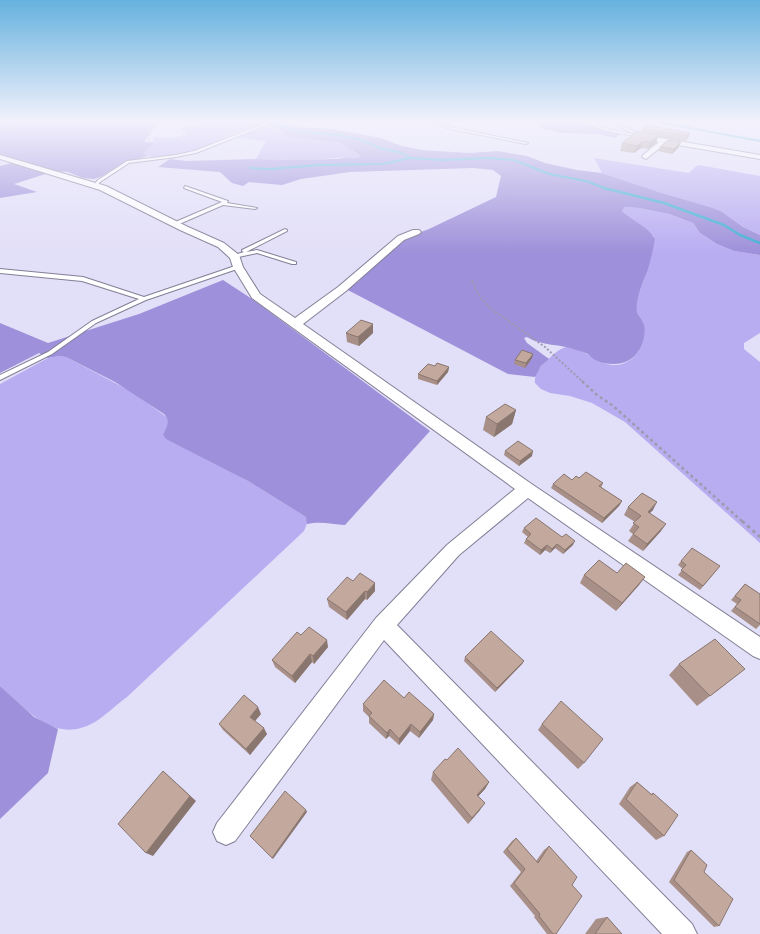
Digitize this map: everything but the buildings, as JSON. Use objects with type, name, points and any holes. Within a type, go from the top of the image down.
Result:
[{"type":"street","points":[[26,166],[95,186],[221,245],[236,261],[256,296],[526,489],[760,649]]},
{"type":"street","points":[[295,324],[342,289],[401,238],[416,232]]},
{"type":"street","points":[[226,832],[383,625],[453,550],[526,489]]},
{"type":"street","points":[[383,625],[682,934]]},
{"type":"lane","points":[[95,186],[99,181],[123,166]]},
{"type":"lane","points":[[185,187],[219,198],[226,202],[225,204]]},
{"type":"lane","points":[[175,224],[225,204],[255,208]]},
{"type":"lane","points":[[236,261],[285,230]]},
{"type":"lane","points":[[0,378],[50,353],[94,322],[257,251],[294,263]]},
{"type":"lane","points":[[0,271],[83,279],[144,299]]},
{"type":"path","points":[[472,280],[478,294],[490,308],[514,323],[558,358],[597,395],[612,405],[664,453],[760,537]]},
{"type":"shaded area","points":[[0,166],[120,166],[94,179],[83,178],[68,172],[55,171],[14,184],[37,192],[0,198]]},
{"type":"shaded area","points":[[160,166],[557,166],[602,173],[721,211],[743,227],[760,235],[760,255],[734,251],[717,244],[700,233],[693,223],[669,214],[639,208],[625,207],[622,211],[649,231],[655,239],[649,265],[637,303],[637,311],[643,322],[645,331],[642,344],[636,355],[620,364],[607,364],[595,360],[584,352],[539,342],[527,337],[524,338],[527,343],[549,359],[541,366],[535,377],[508,374],[346,289],[359,281],[365,273],[403,239],[429,229],[496,197],[501,176],[493,170],[473,168],[350,172],[301,179],[282,185],[249,182],[243,186],[232,183],[220,172],[158,167]]},
{"type":"shaded area","points":[[598,166],[642,166],[689,173],[696,166],[702,166],[760,176],[760,235],[743,227],[721,211],[602,173]]},
{"type":"shaded area","points":[[625,207],[639,208],[669,214],[693,223],[700,233],[717,244],[734,251],[760,255],[760,333],[744,343],[744,349],[760,362],[760,543],[625,422],[592,403],[570,396],[550,393],[541,389],[535,383],[536,374],[545,362],[555,353],[567,347],[574,348],[597,360],[613,365],[621,364],[630,360],[640,349],[641,338],[636,307],[638,296],[646,275],[654,236],[622,211]]},
{"type":"shaded area","points":[[223,280],[252,299],[430,431],[345,525],[321,523],[307,524],[306,517],[248,481],[166,439],[163,435],[168,421],[164,414],[115,382],[66,357],[59,356],[48,358],[39,353],[0,373],[0,323],[48,343],[139,314]]},
{"type":"shaded area","points":[[59,356],[66,357],[132,392],[168,418],[169,424],[163,435],[248,481],[306,517],[308,521],[304,531],[127,697],[95,722],[81,728],[67,730],[43,722],[0,686],[0,384],[48,358]]},
{"type":"shaded area","points":[[0,686],[34,717],[58,729],[48,773],[0,819]]},
{"type":"waterway","points":[[250,168],[271,169],[312,166]]},
{"type":"waterway","points":[[528,166],[549,174],[586,181],[605,188]]},
{"type":"waterway","points":[[605,188],[664,203],[724,225],[740,235],[760,243]]}]
